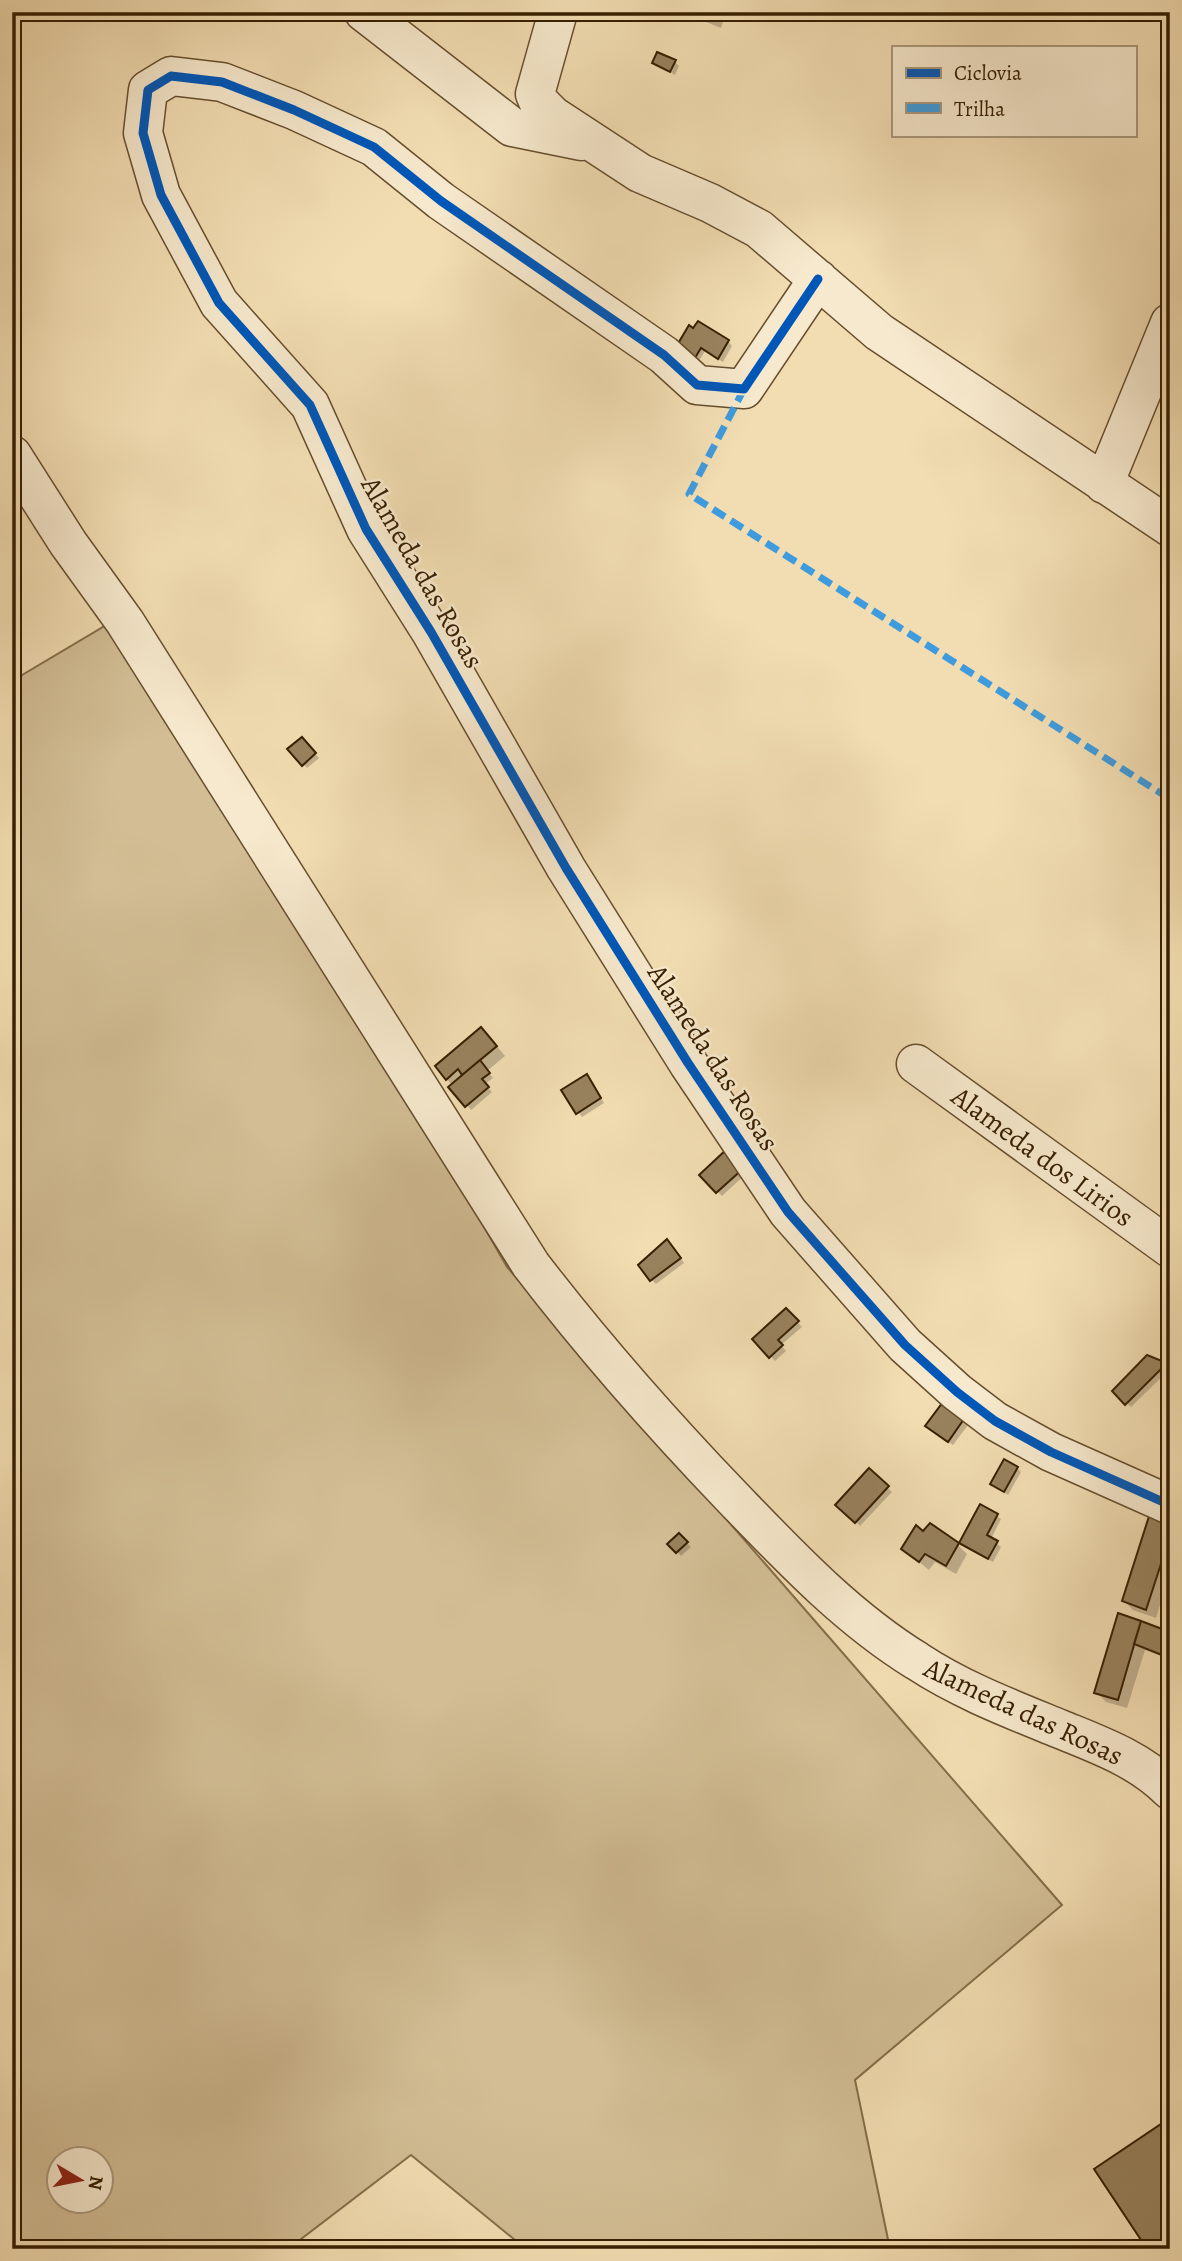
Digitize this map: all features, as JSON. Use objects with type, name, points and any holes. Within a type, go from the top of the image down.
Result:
[{"type":"street","points":[[364,12],[512,127],[590,143]]},
{"type":"street","points":[[558,12],[536,84],[535,94],[544,108],[590,143],[640,173],[710,203],[759,229],[879,332],[1170,527]]},
{"type":"street","name":"Alameda das Rosas","points":[[818,279],[744,389],[697,386],[664,355],[441,201],[374,147],[294,110],[222,82],[171,76],[148,90],[144,133],[161,195],[219,303],[310,405],[366,529],[432,632],[566,868],[688,1063],[788,1212],[905,1345],[957,1392],[995,1421],[1051,1452],[1170,1505]]},
{"type":"street","points":[[1104,484],[1170,323]]},
{"type":"street","name":"Alameda das Rosas","points":[[12,455],[68,543],[125,622],[531,1265],[595,1349],[653,1415],[813,1581],[915,1661],[966,1690],[1112,1749],[1157,1777],[1170,1790]]},
{"type":"street","name":"Alameda dos Lirios","points":[[916,1064],[1170,1248]]},
{"type":"shaded area","points":[[130,611],[507,1267],[1062,1905],[855,2080],[890,2249],[526,2249],[411,2155],[288,2249],[12,2249],[12,681]]},
{"type":"building","points":[[657,52],[676,60],[670,72],[652,63]]},
{"type":"building","points":[[698,321],[729,340],[718,359],[701,348],[695,358],[676,347],[689,325],[693,328]]},
{"type":"building","points":[[302,737],[316,753],[302,766],[287,749]]},
{"type":"building","points":[[481,1027],[497,1046],[462,1075],[458,1069],[446,1080],[435,1066]]},
{"type":"building","points":[[480,1060],[490,1073],[482,1079],[489,1087],[465,1107],[448,1087]]},
{"type":"building","points":[[587,1074],[601,1098],[576,1114],[561,1090]]},
{"type":"building","points":[[728,1148],[745,1167],[716,1193],[699,1175]]},
{"type":"building","points":[[667,1239],[681,1258],[650,1281],[638,1265]]},
{"type":"building","points":[[786,1308],[799,1321],[778,1340],[783,1345],[769,1358],[752,1339]]},
{"type":"building","points":[[1147,1355],[1167,1363],[1125,1405],[1112,1391]]},
{"type":"building","points":[[943,1402],[964,1419],[948,1442],[925,1426]]},
{"type":"building","points":[[1004,1459],[1018,1467],[1004,1492],[990,1484]]},
{"type":"building","points":[[869,1468],[889,1486],[855,1523],[835,1505]]},
{"type":"building","points":[[980,1504],[998,1514],[987,1535],[998,1541],[988,1559],[959,1543]]},
{"type":"building","points":[[1151,1510],[1170,1516],[1170,1536],[1146,1610],[1122,1601]]},
{"type":"building","points":[[930,1523],[959,1543],[946,1566],[925,1554],[919,1562],[901,1549],[916,1525],[923,1531]]},
{"type":"building","points":[[679,1533],[688,1542],[676,1553],[667,1544]]},
{"type":"building","points":[[1118,1613],[1141,1621],[1118,1700],[1094,1693]]},
{"type":"building","points":[[1141,1621],[1170,1632],[1167,1657],[1134,1644]]},
{"type":"building","points":[[1170,2118],[1170,2248],[1147,2249],[1094,2169]]},
{"type":"marked path","points":[[744,389],[689,494],[1170,799]]},
{"type":"cycle path","points":[[818,279],[744,389],[697,385],[664,355],[441,201],[374,147],[294,110],[222,82],[171,76],[148,90],[143,133],[161,195],[219,303],[310,405],[366,529],[431,632],[566,868],[688,1063],[788,1212],[905,1345],[957,1392],[995,1421],[1051,1452],[1170,1505]]}]
